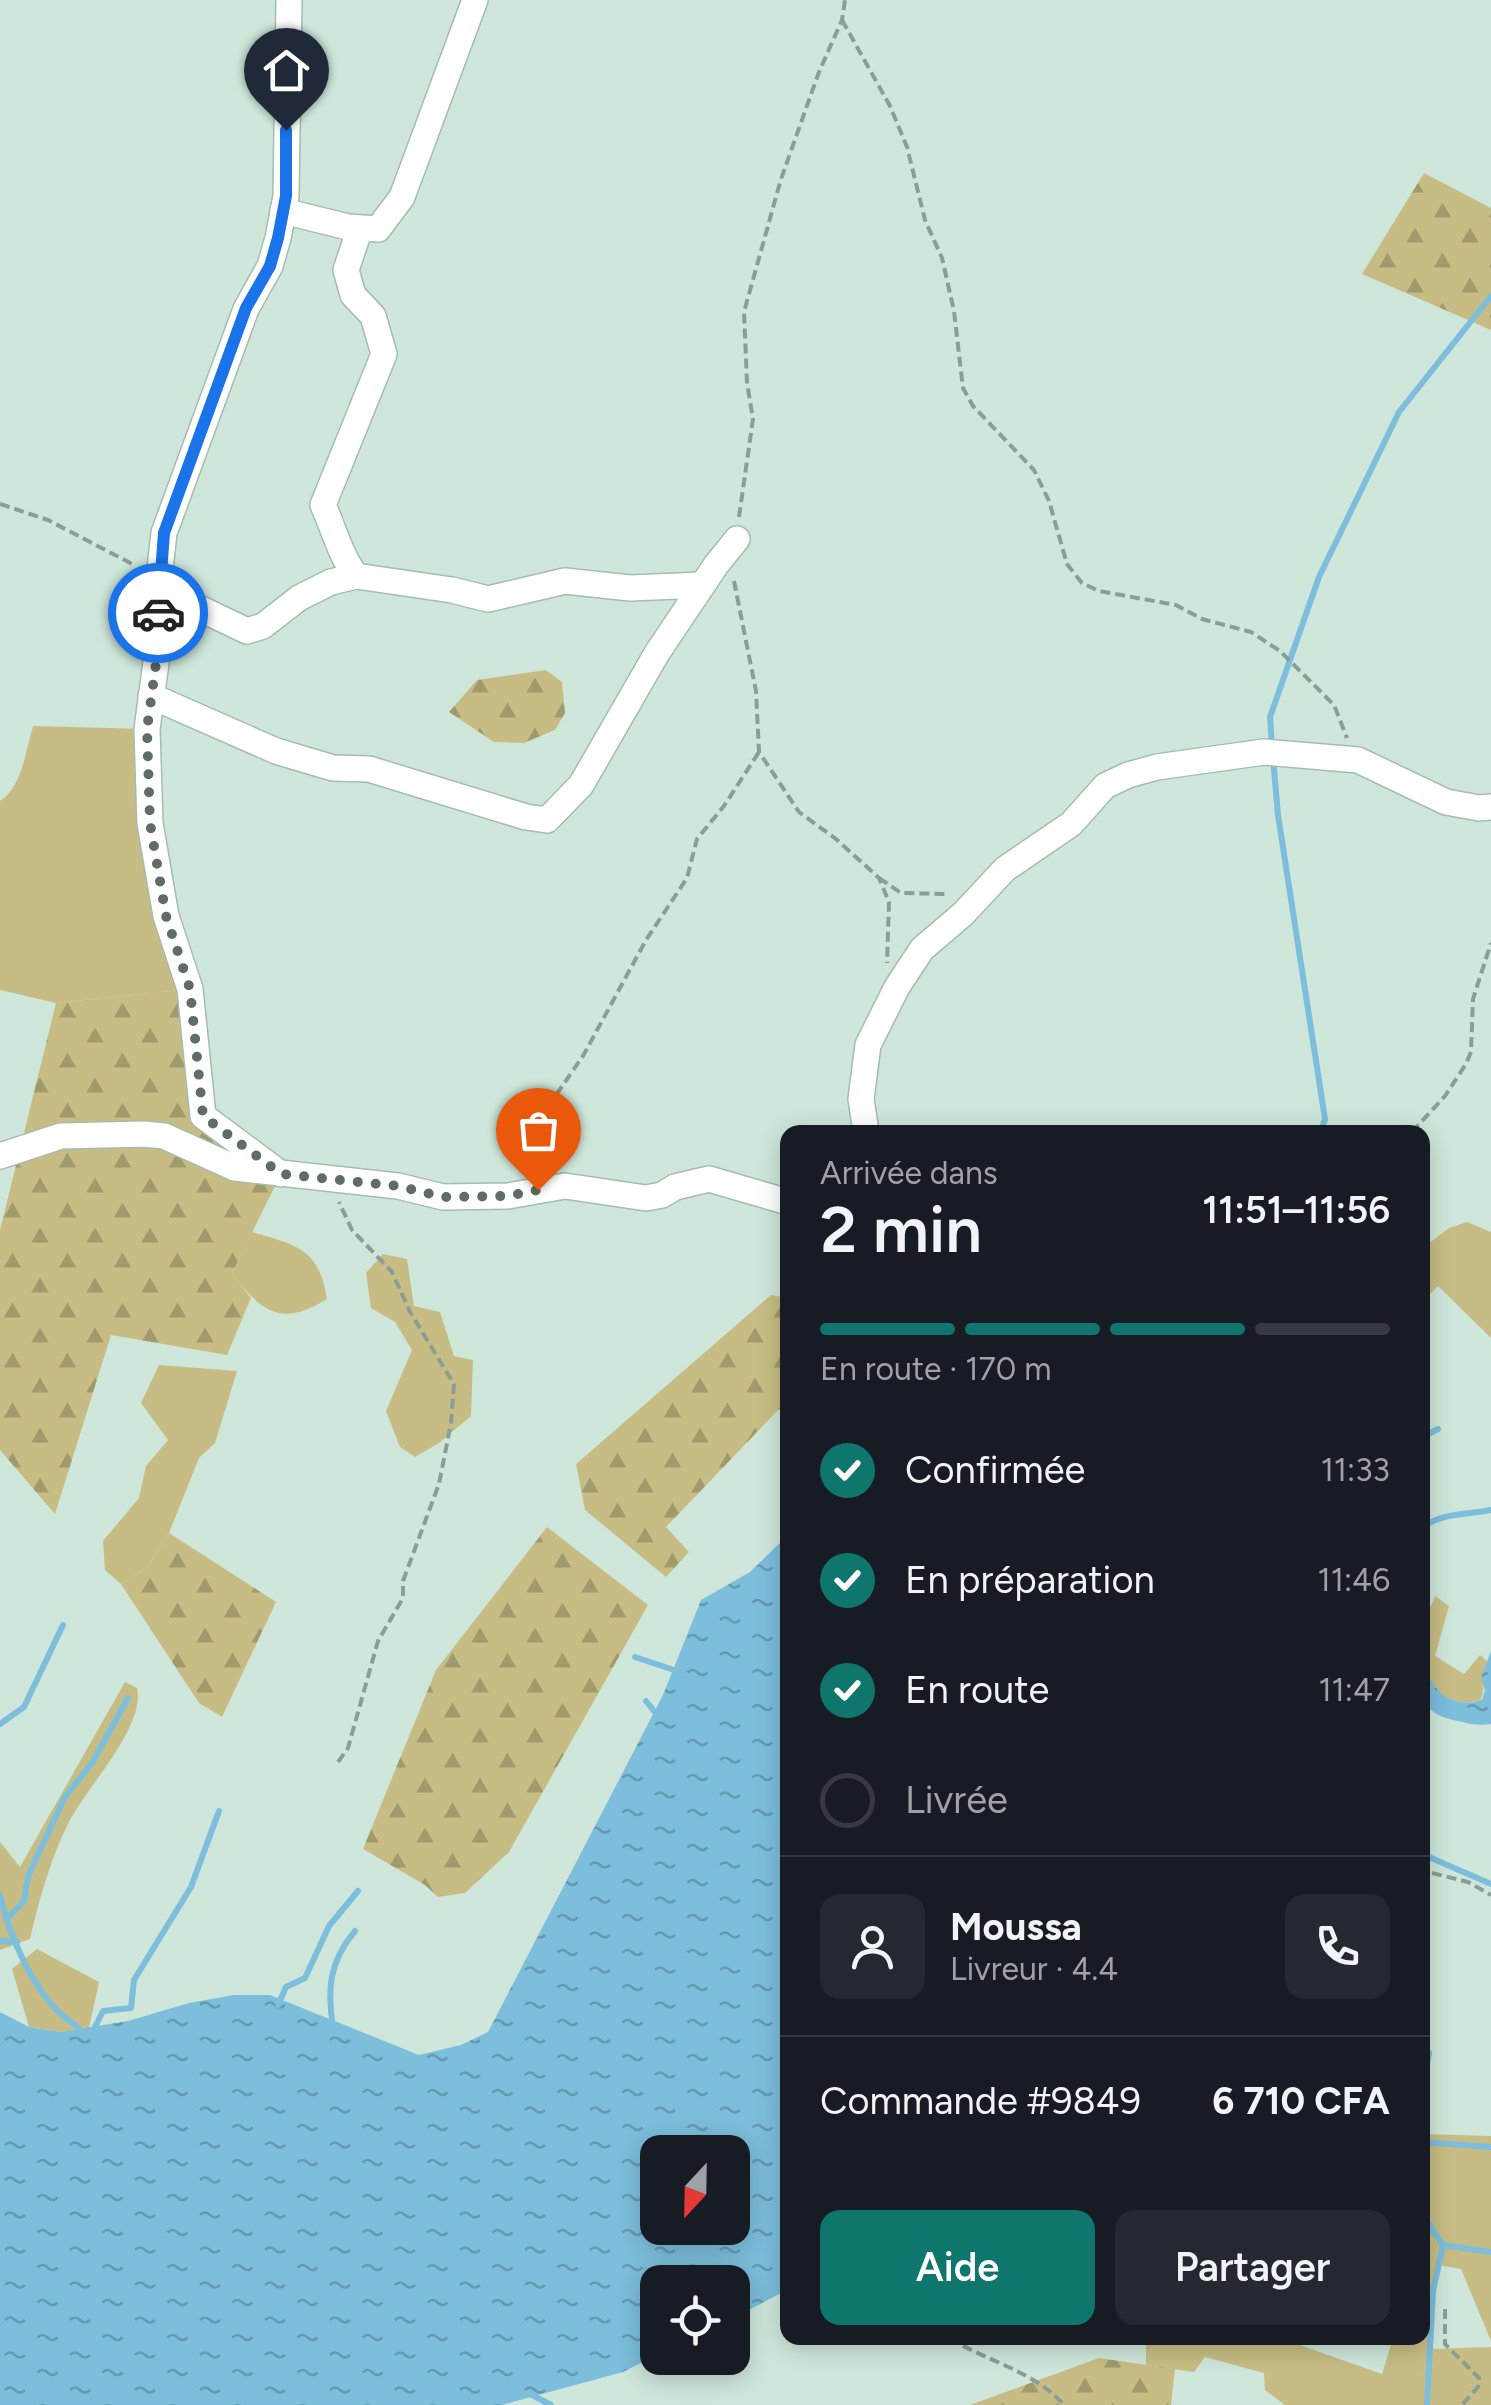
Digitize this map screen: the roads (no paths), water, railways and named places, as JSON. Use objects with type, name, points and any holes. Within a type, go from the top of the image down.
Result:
[{"type":"street","points":[[281,1174],[203,1116],[190,989],[166,916],[150,823],[147,729],[157,656],[158,578],[164,533],[246,308],[270,266],[284,210],[289,0]]},
{"type":"street","points":[[284,210],[378,229],[402,197],[475,0]]},
{"type":"street","points":[[356,576],[344,561],[323,505],[384,354],[373,316],[353,295],[346,270],[360,228]]},
{"type":"street","points":[[152,696],[276,751],[334,768],[369,769],[548,820],[581,785],[657,653],[736,540]]},
{"type":"street","points":[[158,578],[176,596],[247,631],[262,626],[280,610],[330,582],[356,576],[452,590],[488,600],[565,581],[630,588],[702,584]]},
{"type":"street","points":[[865,1125],[863,1076],[876,1023],[922,949],[1005,869],[1072,824],[1105,786],[1128,775],[1189,760],[1264,752],[1358,760],[1446,802],[1491,807]]},
{"type":"street","points":[[0,1156],[61,1136],[144,1134],[164,1136],[235,1168],[398,1186],[443,1197],[508,1196],[565,1186],[646,1198],[709,1179],[780,1200]]},
{"type":"water","points":[[780,1543],[780,2294],[750,2309],[750,2265],[640,2265],[640,2364],[623,2372],[502,2405],[0,2405],[0,2012],[29,2027],[61,2032],[128,2021],[234,1995],[270,1995],[419,2055],[461,2045],[488,2032],[663,1695],[701,1600],[750,1572]]},
{"type":"water","points":[[1491,1651],[1491,1724],[1444,1717],[1430,1708],[1430,1678],[1449,1698],[1470,1702],[1482,1700],[1485,1690],[1481,1677]]},
{"type":"waterway","points":[[1272,746],[1270,717],[1319,577],[1399,412],[1491,296]]},
{"type":"waterway","points":[[1273,758],[1323,1125]]},
{"type":"waterway","points":[[1430,1433],[1438,1429]]},
{"type":"waterway","points":[[1430,1523],[1491,1510]]},
{"type":"waterway","points":[[0,1724],[24,1707],[63,1625]]},
{"type":"waterway","points":[[635,1657],[677,1671]]},
{"type":"waterway","points":[[6,1920],[24,1901],[28,1876],[65,1797],[92,1763],[128,1698]]},
{"type":"waterway","points":[[646,1701],[658,1716]]},
{"type":"waterway","points":[[93,2031],[103,2011],[131,2008],[134,1980],[191,1887],[219,1811]]},
{"type":"waterway","points":[[1430,1857],[1491,1884]]},
{"type":"waterway","points":[[278,2005],[286,1987],[305,1978],[329,1926],[358,1891]]},
{"type":"waterway","points":[[0,1895],[15,1943],[40,1990],[85,2036]]},
{"type":"waterway","points":[[333,2027],[332,1976],[346,1942],[355,1931]]},
{"type":"waterway","points":[[0,1941],[17,1942]]},
{"type":"waterway","points":[[1430,2143],[1491,2147]]},
{"type":"waterway","points":[[1427,2405],[1433,2291],[1443,2245],[1430,2226]]},
{"type":"waterway","points":[[1443,2245],[1491,2252]]},
{"type":"waterway","points":[[530,2394],[551,2405]]}]
